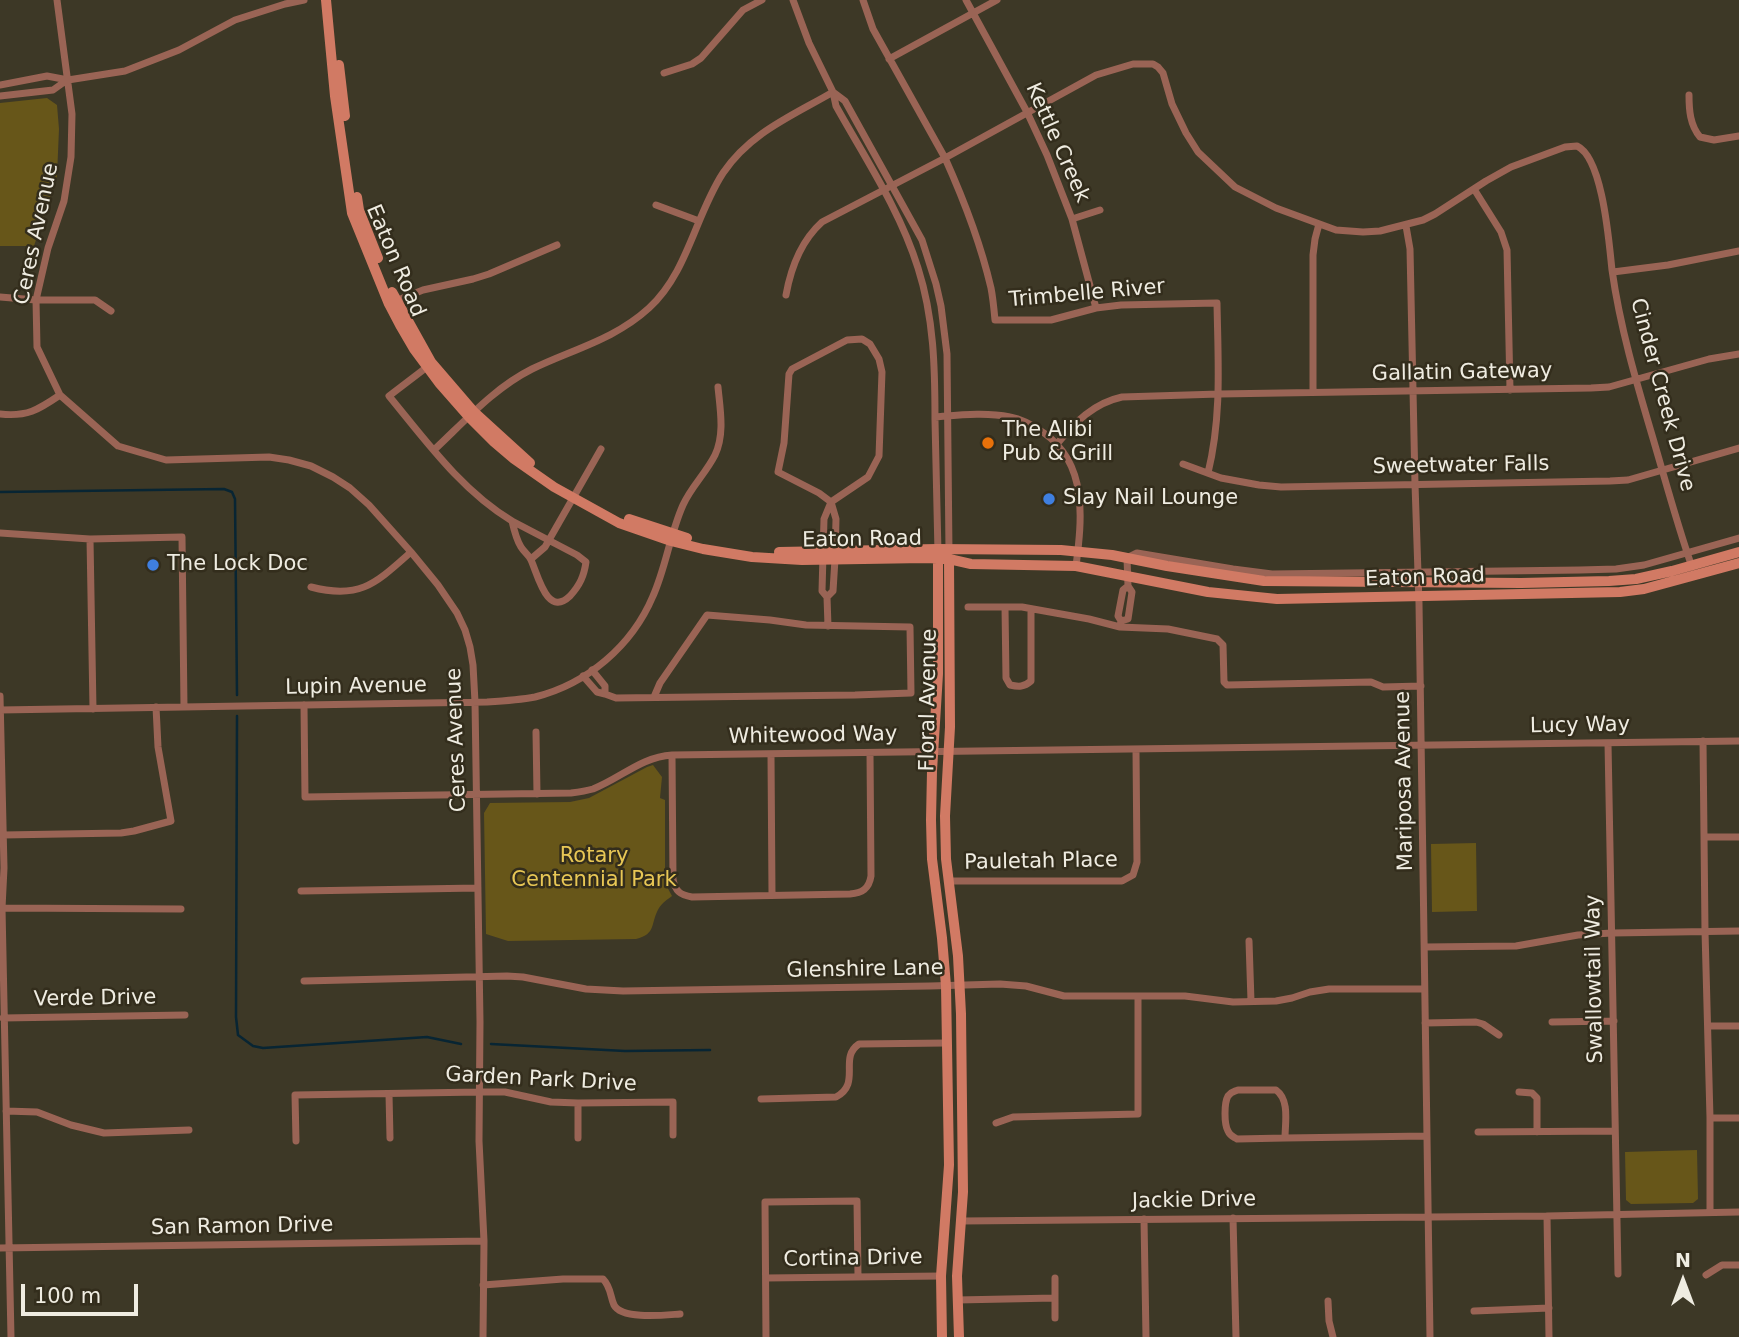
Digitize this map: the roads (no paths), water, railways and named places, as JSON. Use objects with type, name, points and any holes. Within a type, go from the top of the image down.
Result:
[{"type":"street","name":"Ceres Avenue","points":[[57,0],[72,114],[71,157],[64,201],[48,248],[36,300],[37,347],[60,395],[118,446],[166,460],[269,457],[311,466],[333,477],[369,505],[411,552],[449,599],[465,630],[473,665],[475,702],[484,1337]]},
{"type":"street","points":[[0,85],[47,76],[68,80],[125,71],[179,50],[235,20],[304,0]]},
{"type":"street","name":"Eaton Road","points":[[326,0],[335,96],[352,213],[414,349],[427,367],[514,459],[543,480],[619,523],[672,537],[703,549],[752,557],[802,560],[829,555],[1061,550],[1264,581],[1418,577],[1609,581],[1636,579],[1672,571],[1739,552]]},
{"type":"street","points":[[333,0],[346,126],[359,210],[393,302],[431,362],[471,414]]},
{"type":"street","points":[[664,73],[692,64],[701,58],[743,10],[762,0]]},
{"type":"street","name":"Floral Avenue","points":[[793,0],[809,43],[833,92],[836,106],[908,241],[924,287],[929,311],[934,355],[935,417],[951,656],[945,816],[946,859],[960,986],[962,1164],[957,1300],[959,1337]]},
{"type":"street","points":[[863,0],[873,29],[945,158]]},
{"type":"street","name":"Kettle Creek","points":[[966,0],[1027,112],[1047,155],[1072,219],[1096,308]]},
{"type":"street","points":[[889,59],[997,0]]},
{"type":"street","points":[[786,295],[790,274],[803,245],[813,231],[835,215],[1096,75],[1133,64],[1153,64],[1163,73],[1172,104],[1198,152],[1235,187],[1276,208],[1336,230],[1380,231],[1406,226],[1435,214],[1474,189],[1497,225],[1507,250],[1510,390]]},
{"type":"street","points":[[0,96],[53,90],[68,80]]},
{"type":"street","points":[[434,450],[490,397],[516,378],[618,332],[652,306],[679,269],[722,174],[741,151],[772,126],[833,92]]},
{"type":"street","name":"Floral Avenue","points":[[833,92],[845,101],[922,240],[936,284],[945,331],[948,416],[931,840],[946,986],[949,1165],[941,1276],[942,1337]]},
{"type":"street","points":[[1689,95],[1693,127],[1700,137],[1714,141],[1739,136]]},
{"type":"street","name":"Cinder Creek Drive","points":[[1474,189],[1511,167],[1565,147],[1577,146],[1586,152],[1598,182],[1606,219],[1624,335],[1691,564]]},
{"type":"street","name":"Trimbelle River","points":[[945,158],[974,232],[991,288],[996,320],[1051,320],[1121,304],[1217,303],[1219,394]]},
{"type":"street","points":[[656,205],[699,221]]},
{"type":"street","points":[[1072,219],[1100,210]]},
{"type":"street","points":[[1313,392],[1313,255],[1320,224]]},
{"type":"street","name":"Mariposa Avenue","points":[[1406,226],[1410,249],[1421,686],[1430,1337]]},
{"type":"street","points":[[393,302],[422,290],[489,274],[557,246]]},
{"type":"street","points":[[1613,272],[1668,265],[1739,251]]},
{"type":"street","points":[[0,297],[95,300],[111,311]]},
{"type":"street","points":[[828,597],[822,591],[829,555],[836,519],[831,502],[778,472],[784,443],[789,374],[792,369],[847,340],[862,339],[870,344],[879,359],[882,372],[879,456],[868,477],[831,502],[824,519],[829,555],[833,591],[828,597],[828,626]]},
{"type":"street","name":"Gallatin Gateway","points":[[1057,444],[1097,405],[1122,397],[1600,387],[1739,354]]},
{"type":"street","points":[[427,367],[389,396],[479,498],[512,521],[586,562],[584,576],[578,587],[564,601],[557,603],[550,600],[531,559],[521,547],[512,521]]},
{"type":"street","name":"Lupin Avenue","points":[[0,710],[512,701],[558,689],[583,677],[622,645],[640,621],[653,597],[684,504],[719,444],[718,387]]},
{"type":"street","points":[[1208,474],[1214,448],[1219,394]]},
{"type":"street","points":[[0,414],[17,416],[39,409],[60,395]]},
{"type":"street","points":[[935,417],[1013,417],[1040,430],[1057,444],[1070,463],[1077,481],[1080,511],[1076,566]]},
{"type":"street","name":"Sweetwater Falls","points":[[1183,464],[1234,481],[1281,487],[1610,481],[1628,480],[1739,448]]},
{"type":"street","points":[[531,559],[540,553],[549,541],[601,449]]},
{"type":"street","points":[[0,533],[90,539],[182,537],[184,707]]},
{"type":"street","name":"Eaton Road","points":[[943,554],[971,564],[1076,566],[1128,581],[1277,599],[1419,597],[1620,592],[1644,589],[1739,538]]},
{"type":"street","points":[[90,539],[93,709]]},
{"type":"street","points":[[311,587],[337,592],[364,588],[411,552]]},
{"type":"street","points":[[1121,624],[1118,615],[1123,590],[1128,581],[1127,558]]},
{"type":"street","name":"Eaton Road","points":[[1691,564],[1739,563]]},
{"type":"street","points":[[968,607],[1031,609],[1217,639],[1223,645],[1224,682],[1227,685],[1371,682],[1383,687],[1421,686]]},
{"type":"street","points":[[1005,607],[1006,678],[1010,685],[1019,687],[1031,681],[1031,609]]},
{"type":"street","points":[[583,677],[597,692],[616,698],[911,692],[910,627],[806,625],[707,615],[660,683],[654,697]]},
{"type":"street","points":[[592,670],[605,686],[605,694]]},
{"type":"street","points":[[0,696],[4,868],[1,908],[2,1018],[6,1111],[3,1147],[9,1248],[10,1337]]},
{"type":"street","name":"Whitewood Way","points":[[304,705],[305,797],[583,792],[642,762],[671,755],[1422,746]]},
{"type":"street","points":[[3,835],[121,833],[172,821],[158,747],[156,707]]},
{"type":"street","points":[[536,732],[537,794]]},
{"type":"street","name":"Lucy Way","points":[[1422,746],[1739,740]]},
{"type":"street","points":[[1703,741],[1710,1213]]},
{"type":"street","name":"Swallowtail Way","points":[[1608,743],[1618,1274]]},
{"type":"street","name":"Pauletah Place","points":[[949,881],[1122,881],[1133,875],[1137,862],[1136,750]]},
{"type":"street","points":[[671,755],[674,887],[678,892],[692,897],[859,893],[866,889],[872,876],[870,753]]},
{"type":"street","points":[[771,755],[772,895]]},
{"type":"street","points":[[1704,837],[1739,837]]},
{"type":"street","points":[[301,891],[478,888]]},
{"type":"street","points":[[1,908],[180,909]]},
{"type":"street","points":[[1424,947],[1516,946],[1578,935],[1739,930]]},
{"type":"street","points":[[1249,941],[1251,1001]]},
{"type":"street","name":"Glenshire Lane","points":[[304,981],[523,977],[604,991],[1014,984],[1064,996],[1185,996],[1233,1002],[1276,1001],[1329,989],[1424,989]]},
{"type":"street","points":[[996,1123],[1013,1117],[1138,1114],[1138,996]]},
{"type":"street","name":"Verde Drive","points":[[2,1018],[185,1015]]},
{"type":"street","points":[[1552,1022],[1614,1021]]},
{"type":"street","points":[[1424,1023],[1476,1022],[1499,1035]]},
{"type":"street","points":[[1708,1026],[1739,1026]]},
{"type":"street","points":[[761,1099],[836,1097],[843,1094],[849,1083],[850,1054],[859,1044],[946,1043]]},
{"type":"street","points":[[1285,1138],[1285,1104],[1281,1093],[1276,1090],[1238,1090],[1229,1095],[1226,1100],[1227,1131],[1237,1139],[1427,1136]]},
{"type":"street","name":"Garden Park Drive","points":[[296,1141],[295,1095],[480,1092],[505,1093],[551,1102],[673,1102],[673,1136]]},
{"type":"street","points":[[1519,1092],[1532,1093],[1536,1098],[1537,1132]]},
{"type":"street","points":[[389,1094],[390,1138]]},
{"type":"street","points":[[578,1103],[578,1138]]},
{"type":"street","points":[[6,1111],[37,1112],[71,1125],[104,1133],[189,1130]]},
{"type":"street","points":[[1710,1118],[1739,1118]]},
{"type":"street","points":[[1478,1132],[1615,1131]]},
{"type":"street","points":[[766,1337],[765,1202],[857,1201],[858,1276]]},
{"type":"street","name":"Jackie Drive","points":[[961,1221],[1739,1212]]},
{"type":"street","points":[[1548,1216],[1549,1337]]},
{"type":"street","points":[[1233,1218],[1236,1337]]},
{"type":"street","points":[[1144,1219],[1146,1337]]},
{"type":"street","name":"San Ramon Drive","points":[[0,1248],[484,1241]]},
{"type":"street","points":[[1706,1275],[1722,1265],[1739,1265]]},
{"type":"street","name":"Cortina Drive","points":[[766,1278],[941,1276]]},
{"type":"street","points":[[1055,1278],[1055,1318]]},
{"type":"street","points":[[483,1285],[603,1279],[607,1283],[615,1308],[619,1311],[638,1315],[680,1314]]},
{"type":"street","points":[[957,1300],[1055,1298]]},
{"type":"street","points":[[1328,1301],[1333,1337]]},
{"type":"street","points":[[1474,1311],[1549,1308]]},
{"type":"waterway","points":[[0,492],[224,489],[232,492],[235,499],[237,695]]},
{"type":"waterway","points":[[237,716],[238,1035],[253,1046],[263,1048],[427,1037],[461,1044]]},
{"type":"waterway","points":[[491,1044],[625,1051],[710,1050]]},
{"type":"place","name":"The Alibi Pub & Grill","points":[[988,443]]},
{"type":"place","name":"Slay Nail Lounge","points":[[1049,499]]},
{"type":"place","name":"The Lock Doc","points":[[153,565]]},
{"type":"park label","name":"Rotary Centennial Park","points":[[594,869]]}]
